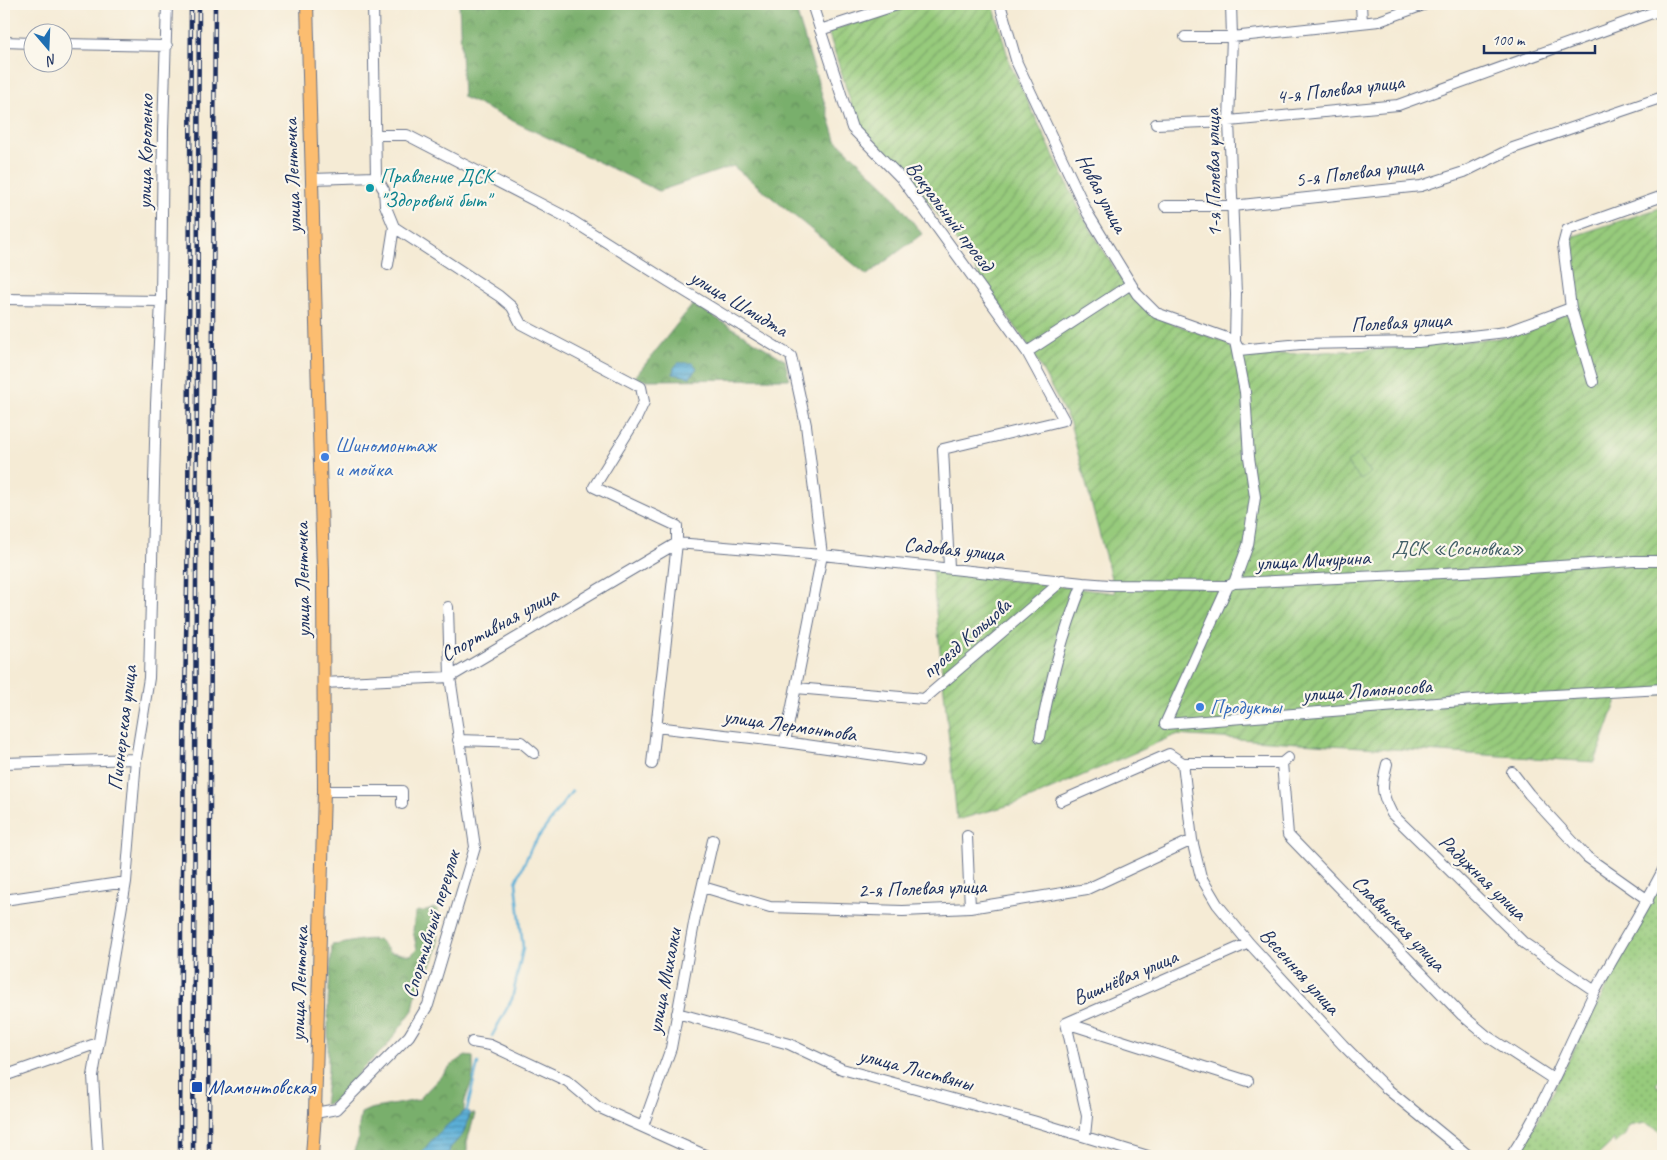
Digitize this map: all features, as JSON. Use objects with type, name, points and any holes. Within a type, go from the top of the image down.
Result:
[{"type":"main road","name":"улица Ленточка","points":[[307,4],[323,571],[324,791],[315,1112],[312,1156]]},
{"type":"street","name":"улица Короленко","points":[[161,301],[163,130],[168,4]]},
{"type":"street","points":[[373,4],[376,177],[384,190],[385,205],[394,227],[388,264]]},
{"type":"street","name":"Вокзальный проезд","points":[[812,4],[852,128],[902,180],[1027,352],[1064,420],[943,449],[949,567]]},
{"type":"street","points":[[820,30],[900,4]]},
{"type":"street","name":"Новая улица","points":[[1000,4],[1017,63],[1088,214],[1137,294],[1156,313],[1235,341]]},
{"type":"street","name":"1-я Полевая улица","points":[[1231,4],[1232,37],[1229,121],[1236,294],[1235,341],[1245,392],[1249,457],[1255,497],[1248,545],[1231,584]]},
{"type":"street","points":[[1361,4],[1362,23]]},
{"type":"street","points":[[1185,37],[1232,37],[1379,21],[1426,4]]},
{"type":"street","name":"4-я Полевая улица","points":[[1156,124],[1229,121],[1398,105],[1663,9]]},
{"type":"street","points":[[4,42],[22,43]]},
{"type":"street","points":[[72,44],[167,46]]},
{"type":"street","name":"5-я Полевая улица","points":[[1165,206],[1232,206],[1420,186],[1464,172],[1513,148],[1663,97]]},
{"type":"street","name":"улица Шмидта","points":[[375,135],[407,135],[568,218],[668,282],[791,356],[806,425],[822,555],[785,742]]},
{"type":"street","points":[[312,179],[376,177]]},
{"type":"street","points":[[1593,382],[1571,308],[1563,245],[1567,230],[1663,196]]},
{"type":"street","points":[[394,227],[499,296],[512,307],[522,324],[641,386],[644,402],[636,419],[594,488],[677,526],[652,764]]},
{"type":"street","points":[[1027,352],[1131,284]]},
{"type":"street","points":[[4,300],[161,301]]},
{"type":"street","name":"Пионерская улица","points":[[98,1156],[93,1076],[126,882],[136,759],[149,678],[156,404],[161,301]]},
{"type":"street","name":"Полевая улица","points":[[1235,341],[1238,350],[1301,344],[1418,342],[1506,332],[1571,308]]},
{"type":"street","name":"Садовая улица","points":[[676,544],[949,567],[1109,585],[1231,584]]},
{"type":"street","name":"Спортивная улица","points":[[323,683],[450,677],[676,544]]},
{"type":"street","name":"улица Мичурина","points":[[1231,584],[1484,571],[1634,560],[1663,561]]},
{"type":"street","name":"проезд Кольцова","points":[[796,688],[924,699],[1062,580]]},
{"type":"street","points":[[1040,737],[1048,694],[1071,611],[1083,583]]},
{"type":"street","name":"улица Ломоносова","points":[[1231,584],[1165,724],[1501,698],[1663,689]]},
{"type":"street","name":"Спортивный переулок","points":[[315,1112],[336,1109],[408,1036],[428,1005],[475,847],[450,677],[448,607]]},
{"type":"street","name":"улица Лермонтова","points":[[656,727],[785,742],[918,762]]},
{"type":"street","points":[[458,740],[520,742],[534,753]]},
{"type":"street","points":[[1061,801],[1170,754],[1183,763]]},
{"type":"street","points":[[4,762],[136,759]]},
{"type":"street","name":"Славянская улица","points":[[1183,763],[1285,760],[1288,835],[1462,1015],[1487,1036],[1553,1079]]},
{"type":"street","name":"Весенняя улица","points":[[1183,763],[1192,840],[1201,877],[1216,904],[1249,943],[1343,1045],[1386,1088],[1469,1156]]},
{"type":"street","name":"Радужная улица","points":[[1387,764],[1382,783],[1385,800],[1392,814],[1524,943],[1596,991]]},
{"type":"street","points":[[1512,772],[1529,794],[1587,857],[1648,900]]},
{"type":"street","points":[[324,791],[402,791],[402,804]]},
{"type":"street","points":[[967,836],[970,908]]},
{"type":"street","name":"улица Михалки","points":[[643,1126],[671,1048],[713,840]]},
{"type":"street","name":"2-я Полевая улица","points":[[704,887],[770,907],[903,911],[970,908],[1087,889],[1192,840]]},
{"type":"street","points":[[1511,1156],[1520,1143],[1553,1079],[1596,991],[1663,870]]},
{"type":"street","points":[[4,900],[126,882]]},
{"type":"street","name":"Вишнёвая улица","points":[[1085,1136],[1087,1116],[1066,1022],[1249,943]]},
{"type":"street","name":"улица Листвяны","points":[[677,1013],[789,1044],[842,1069],[1085,1136],[1148,1156]]},
{"type":"street","points":[[1066,1022],[1248,1081]]},
{"type":"street","points":[[472,1042],[490,1045],[567,1081],[598,1107],[707,1156]]},
{"type":"street","points":[[4,1076],[98,1043]]},
{"type":"green space","points":[[459,4],[794,4],[836,140],[887,188],[922,234],[867,275],[733,166],[659,191],[463,97]]},
{"type":"green space","name":"ДСК «Сосновка»","points":[[918,4],[993,4],[1010,64],[1082,215],[1132,297],[1152,316],[1225,342],[1239,356],[1384,349],[1508,337],[1576,310],[1568,246],[1574,236],[1663,207],[1663,694],[1618,697],[1595,762],[1175,735],[1024,801],[957,820],[932,571],[1115,593],[1070,423],[1032,351],[908,172],[858,125],[828,31]]},
{"type":"green space","points":[[693,304],[785,360],[789,379],[642,380],[635,377]]},
{"type":"green space","points":[[1356,455],[1371,472],[1361,480],[1347,463]]},
{"type":"green space","points":[[1663,878],[1663,1070],[1656,1085],[1663,1089],[1663,1133],[1646,1123],[1629,1126],[1625,1135],[1615,1144],[1614,1140],[1597,1156],[1517,1156],[1540,1116]]},
{"type":"green space","points":[[434,908],[438,909],[438,947],[416,994],[413,1010],[386,1047],[362,1069],[336,1101],[324,1105],[328,1071],[328,1002],[332,945],[367,939],[379,940],[390,952],[411,955],[417,949],[413,931],[415,913]]},
{"type":"green space","points":[[466,1056],[473,1057],[473,1072],[472,1081],[465,1100],[464,1112],[424,1149],[420,1156],[352,1156],[358,1140],[361,1113],[370,1109],[418,1100],[455,1062]]},
{"type":"green space","points":[[470,1114],[475,1114],[467,1142],[467,1155],[469,1156],[448,1156],[450,1148],[463,1134]]},
{"type":"water","points":[[678,363],[693,363],[697,368],[690,377],[673,374],[674,368]]},
{"type":"water","points":[[467,1110],[470,1114],[463,1134],[450,1148],[448,1156],[420,1156],[441,1131]]},
{"type":"waterway","points":[[492,1036],[512,999],[523,948],[516,882],[532,846],[572,791]]},
{"type":"waterway","points":[[467,1110],[478,1063]]},
{"type":"railway","points":[[180,1156],[181,933],[188,527],[191,4]]},
{"type":"railway","points":[[193,1156],[199,4]]},
{"type":"railway","points":[[209,1156],[215,4]]},
{"type":"place","name":"Правление ДСК \"Здоровый быт\"","points":[[370,188]]},
{"type":"place","name":"Шиномонтаж и мойка","points":[[325,457]]},
{"type":"place","name":"Продукты","points":[[1200,707]]},
{"type":"place","name":"Мамонтовская","points":[[197,1087]]}]
